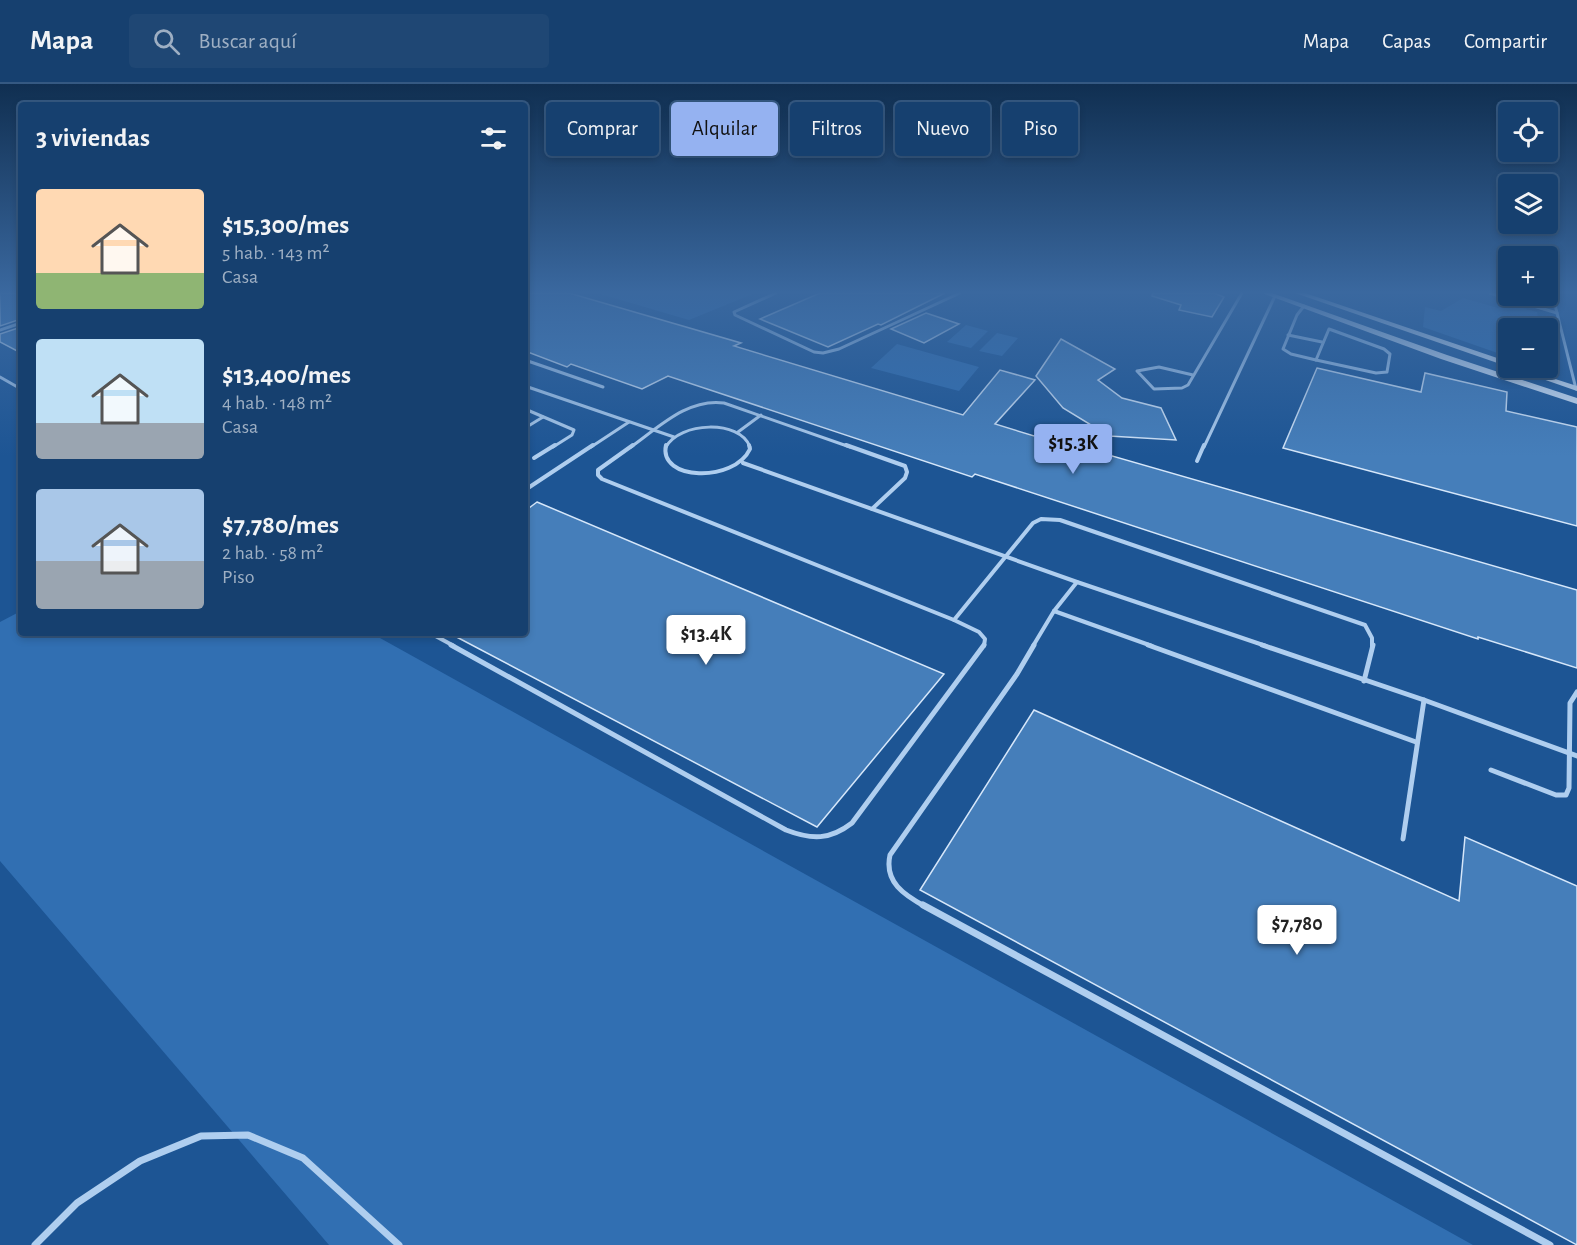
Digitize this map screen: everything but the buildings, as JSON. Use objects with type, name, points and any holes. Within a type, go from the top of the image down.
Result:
[{"type":"main road","points":[[1417,347],[1577,401]]},
{"type":"main road","points":[[1455,347],[1498,362]]},
{"type":"main road","points":[[1545,378],[1577,389]]},
{"type":"lane","points":[[802,347],[823,353],[843,347]]},
{"type":"lane","points":[[1193,375],[1159,367],[1137,371],[1152,387],[1158,390],[1182,388],[1188,385],[1210,347]]},
{"type":"lane","points":[[1197,461],[1251,347]]},
{"type":"lane","points":[[1285,347],[1284,351],[1316,360],[1376,373],[1387,372],[1390,354],[1379,347]]},
{"type":"lane","points":[[1316,360],[1320,347]]},
{"type":"lane","points":[[1566,347],[1577,389]]},
{"type":"lane","points":[[528,361],[603,387]]},
{"type":"lane","points":[[0,377],[18,387]]},
{"type":"lane","points":[[528,387],[674,437]]},
{"type":"lane","points":[[435,636],[786,830],[804,837],[824,839],[839,834],[852,824],[984,647],[985,639],[979,632],[954,620],[602,479],[598,475],[602,466],[688,407],[699,403],[724,403],[905,466],[907,472],[905,478],[872,509]]},
{"type":"lane","points":[[528,411],[571,428],[574,433],[534,458]]},
{"type":"lane","points":[[738,432],[761,416]]},
{"type":"lane","points":[[528,426],[543,417]]},
{"type":"lane","points":[[528,488],[628,422]]},
{"type":"lane","points":[[698,428],[726,428],[738,432],[747,439],[751,446],[750,455],[743,463],[718,472],[702,473],[674,467],[666,460],[664,452],[666,444],[674,437],[698,428]]},
{"type":"lane","points":[[743,463],[1077,582],[1424,700],[1577,756]]},
{"type":"lane","points":[[954,620],[1033,523],[1049,518],[1339,614],[1365,625],[1372,633],[1374,642],[1364,681]]},
{"type":"lane","points":[[1077,582],[1054,611],[1017,674],[890,855],[887,865],[889,876],[896,888],[912,899],[1550,1245]]},
{"type":"lane","points":[[1054,611],[1416,742]]},
{"type":"lane","points":[[1491,770],[1556,795],[1566,795],[1569,788],[1570,703],[1577,692]]},
{"type":"lane","points":[[1403,839],[1424,700]]},
{"type":"lane","points":[[35,1245],[77,1203],[140,1161],[201,1136],[248,1135],[303,1158],[399,1245]]},
{"type":"shaded area","points":[[894,347],[908,347],[979,367],[959,391],[871,368]]},
{"type":"shaded area","points":[[983,347],[1010,347],[1002,356],[979,351]]},
{"type":"shaded area","points":[[1481,347],[1498,347],[1498,353]]},
{"type":"shaded area","points":[[18,613],[18,636],[376,636],[1473,1245],[329,1245],[0,861],[0,622]]}]
